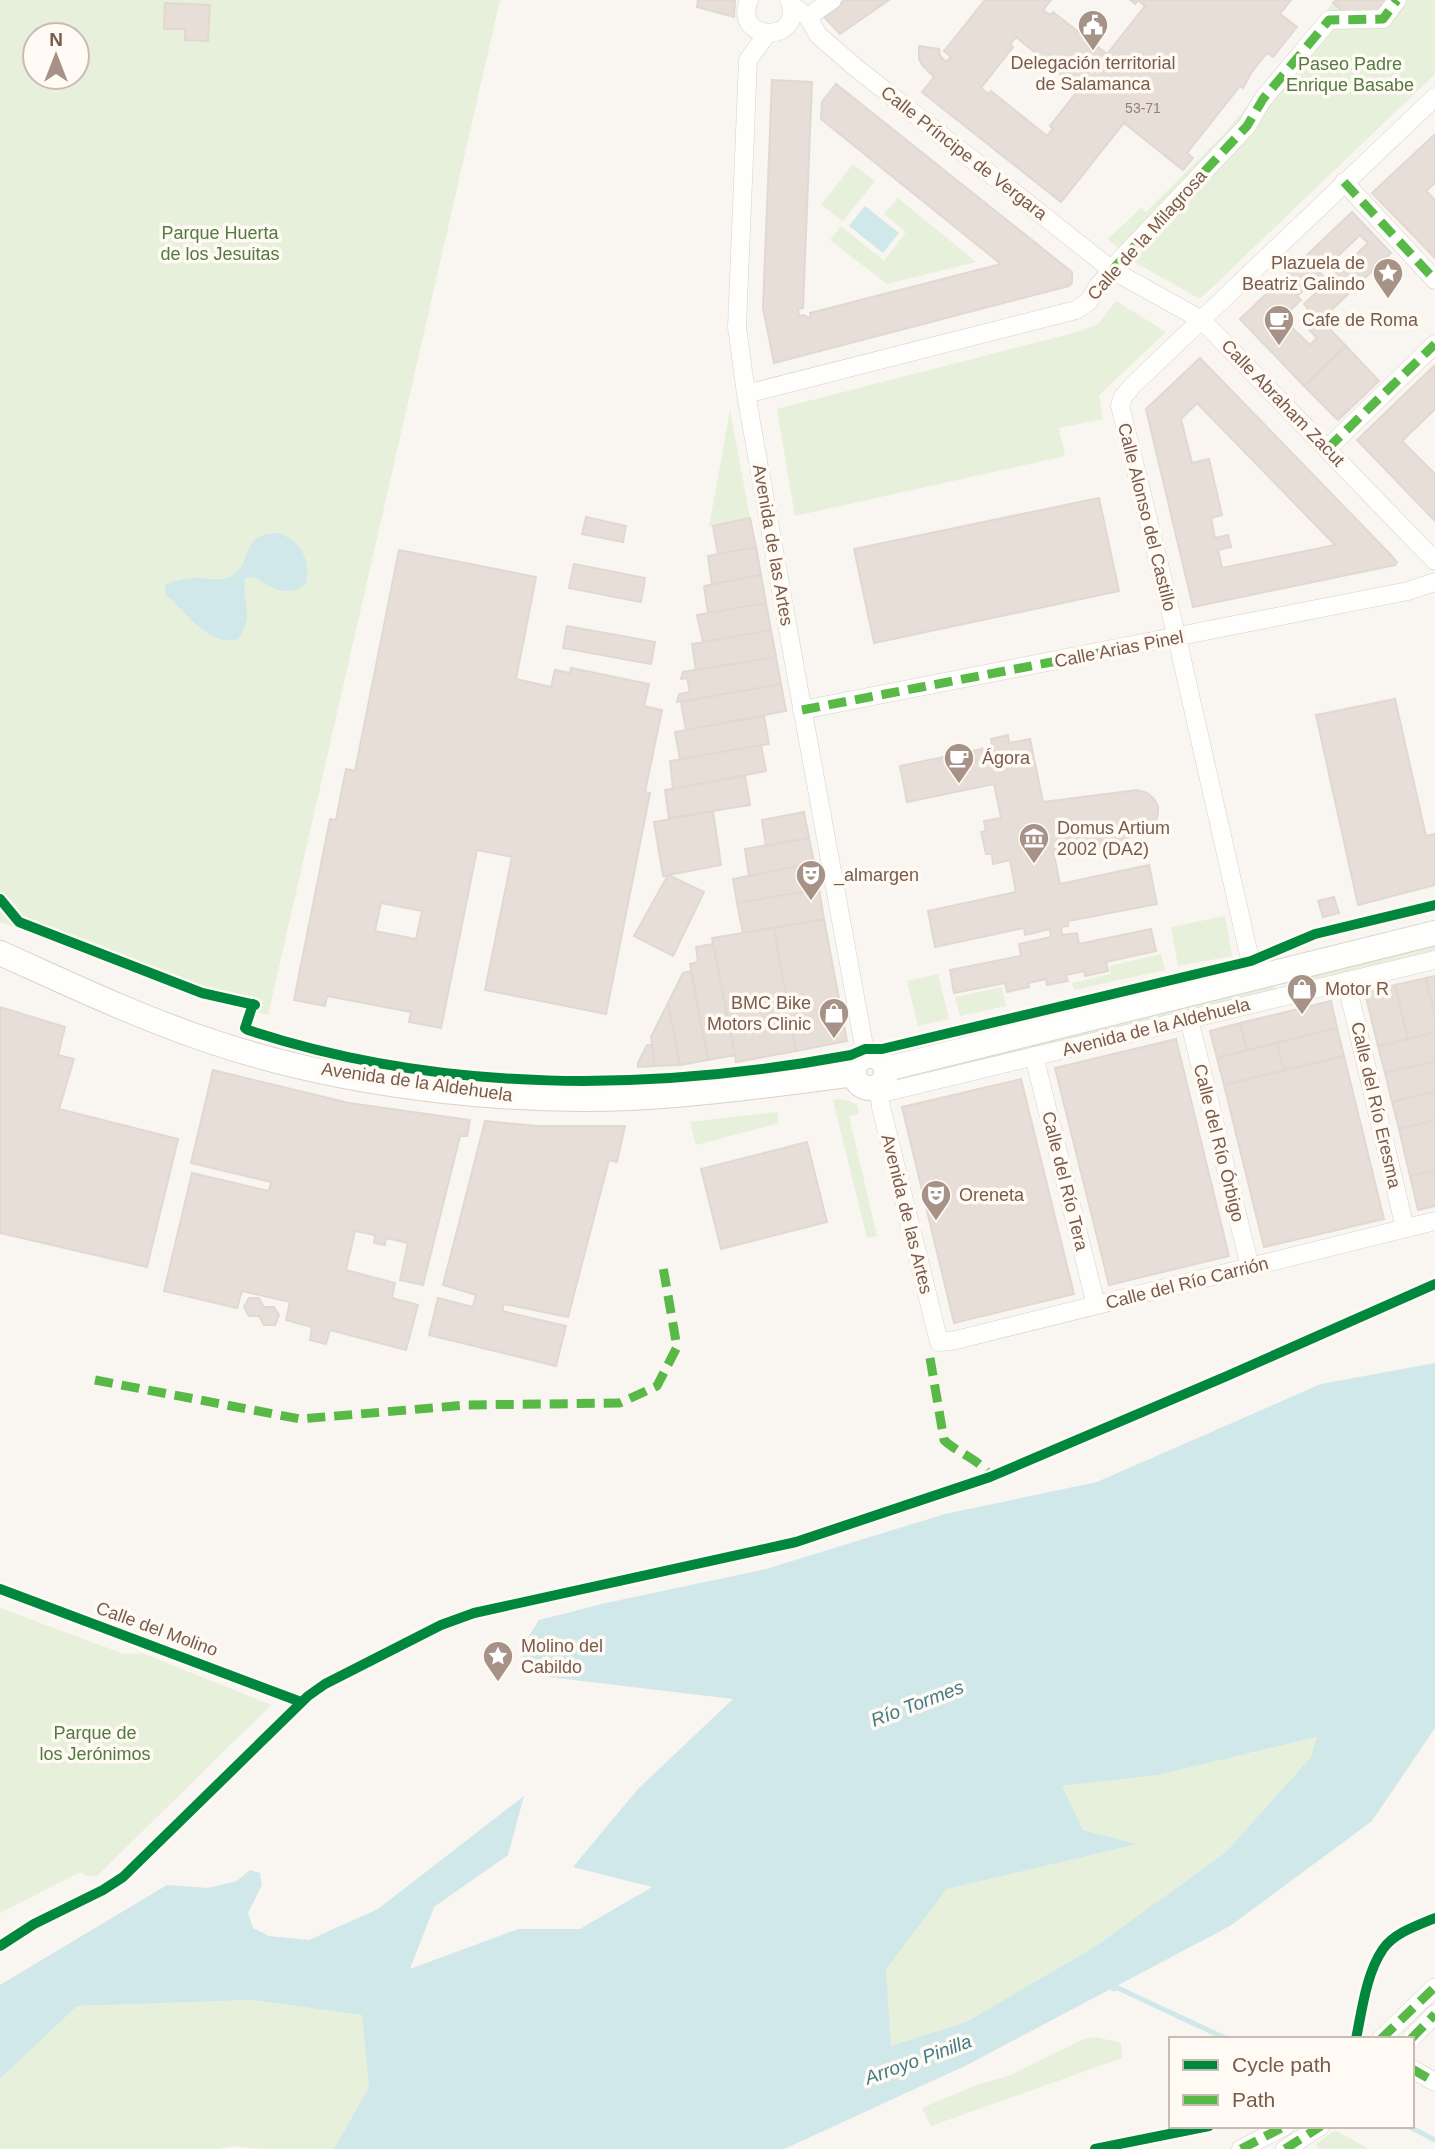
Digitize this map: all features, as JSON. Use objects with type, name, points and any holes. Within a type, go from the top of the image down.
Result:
[{"type":"main road","name":"Avenida de la Aldehuela","points":[[0,953],[96,996],[208,1040],[274,1060],[358,1078],[460,1092],[587,1098],[673,1096],[873,1076],[1435,933]]},
{"type":"street","points":[[749,0],[746,13],[748,20],[759,32],[818,35]]},
{"type":"street","points":[[808,18],[832,0]]},
{"type":"street","name":"Calle de la Milagrosa","points":[[746,394],[1076,310],[1089,301],[1112,270],[1247,126],[1263,99],[1329,20],[1383,19],[1397,0]]},
{"type":"street","name":"Avenida de las Artes","points":[[790,3],[791,18],[748,60],[737,327],[746,394],[802,710],[873,1076],[939,1342]]},
{"type":"street","name":"Calle Príncipe de Vergara","points":[[790,3],[808,18],[818,35],[855,67],[1112,270]]},
{"type":"street","name":"Calle Alonso del Castillo","points":[[1254,977],[1177,638],[1120,405],[1132,386],[1435,97]]},
{"type":"street","points":[[1344,182],[1435,280]]},
{"type":"street","name":"Calle Abraham Zacut","points":[[1112,270],[1202,320],[1435,561]]},
{"type":"street","points":[[1326,449],[1435,344]]},
{"type":"street","name":"Calle Arias Pinel","points":[[802,710],[1408,592],[1435,582]]},
{"type":"street","name":"Avenida de la Aldehuela","points":[[873,1076],[1034,1056],[1435,960]]},
{"type":"street","name":"Calle del Río Eresma","points":[[1346,981],[1405,1228]]},
{"type":"street","name":"Calle del Río Órbigo","points":[[1189,1019],[1250,1267]]},
{"type":"street","name":"Calle del Río Tera","points":[[1034,1056],[1096,1305]]},
{"type":"street","name":"Calle del Río Carrión","points":[[939,1342],[1435,1221]]},
{"type":"street","points":[[1383,2037],[1435,1987]]},
{"type":"street","points":[[1413,2037],[1435,2014]]},
{"type":"street","points":[[1414,2070],[1435,2082]]},
{"type":"street","points":[[1241,2149],[1281,2128]]},
{"type":"street","points":[[1285,2149],[1318,2128]]},
{"type":"green space","name":"Parque Huerta de los Jesuitas","points":[[0,0],[500,0],[268,1015],[201,996],[0,922]]},
{"type":"green space","name":"Paseo Padre Enrique Basabe","points":[[1435,0],[1435,74],[1200,299],[1134,262],[1108,239],[1141,208],[1146,212],[1225,133],[1333,3]]},
{"type":"green space","points":[[853,164],[875,181],[843,221],[821,205]]},
{"type":"green space","points":[[898,198],[976,262],[887,284],[830,240],[841,226],[884,261],[906,232],[884,214]]},
{"type":"green space","points":[[1116,301],[1166,332],[1099,395],[1103,419],[1059,428],[1065,456],[795,516],[777,409],[1081,331],[1098,324]]},
{"type":"green space","points":[[730,410],[750,518],[709,527]]},
{"type":"green space","points":[[1225,916],[1232,956],[1178,966],[1171,927]]},
{"type":"green space","points":[[1435,947],[1435,950],[1287,986],[1286,982]]},
{"type":"green space","points":[[1161,954],[1165,970],[1074,990],[1072,983],[1111,974],[1110,966]]},
{"type":"green space","points":[[938,974],[949,1019],[918,1026],[907,981]]},
{"type":"green space","points":[[1275,985],[1276,989],[939,1072],[933,1070]]},
{"type":"green space","points":[[1002,987],[1006,1006],[960,1016],[955,997]]},
{"type":"green space","points":[[833,1100],[857,1105],[859,1114],[849,1116],[877,1236],[867,1238]]},
{"type":"green space","points":[[777,1112],[779,1123],[696,1145],[690,1122]]},
{"type":"green space","name":"Parque de los Jerónimos","points":[[0,1608],[124,1654],[142,1653],[271,1705],[97,1876],[87,1876],[80,1872],[0,1913]]},
{"type":"green space","points":[[1318,1737],[1311,1757],[1225,1853],[1093,1948],[966,2022],[891,2047],[886,1969],[947,1889],[1135,1844],[1083,1830],[1061,1786],[1158,1775]]},
{"type":"green space","points":[[252,2000],[362,2015],[369,2087],[334,2149],[233,2146],[218,2149],[0,2149],[0,2079],[77,2006]]},
{"type":"green space","points":[[1096,2037],[1121,2043],[1122,2058],[931,2126],[922,2108],[974,2086],[1008,2076],[1084,2039]]},
{"type":"green space","points":[[1335,2130],[1369,2149],[1319,2149],[1316,2144]]},
{"type":"water","points":[[865,206],[899,233],[883,253],[849,226]]},
{"type":"water","points":[[277,533],[293,541],[302,552],[307,565],[307,582],[288,591],[274,588],[255,577],[245,578],[247,615],[238,639],[217,638],[208,633],[165,594],[165,585],[178,580],[222,579],[233,575],[239,570],[251,544],[265,535]]},
{"type":"water","name":"Río Tormes","points":[[1435,1363],[1435,1728],[1372,1821],[1230,1926],[965,2066],[784,2149],[334,2149],[369,2087],[362,2015],[252,2000],[77,2006],[0,2079],[0,1985],[167,1885],[208,1888],[237,1881],[250,1870],[260,1873],[262,1885],[248,1913],[253,1928],[269,1936],[309,1940],[378,1909],[524,1796],[508,1855],[434,1907],[410,1969],[518,1929],[580,1929],[652,1887],[573,1867],[638,1789],[733,1699],[540,1676],[519,1652],[539,1620],[766,1569],[945,1514],[1097,1482],[1321,1384]],"holes":[[[1317,1737],[1311,1757],[1225,1853],[1093,1948],[966,2022],[891,2046],[886,1969],[947,1889],[1137,1844],[1083,1830],[1062,1786],[1158,1775]]]},
{"type":"building","points":[[698,0],[735,0],[734,17],[697,7]]},
{"type":"building","points":[[845,0],[889,0],[840,34],[824,17]]},
{"type":"building","points":[[985,0],[1051,0],[1043,10],[1050,15],[1053,12],[1107,54],[1145,6],[1138,0],[1291,0],[1280,14],[1297,27],[1273,57],[1267,53],[1243,88],[1240,86],[1187,153],[1193,158],[1183,170],[1124,123],[1061,202],[922,92],[934,77],[919,59],[919,46],[939,49],[940,56],[946,62],[951,57],[944,51]],"holes":[[[1016,37],[1072,83],[1075,79],[1082,85],[1050,126],[1053,129],[1047,136],[991,91],[988,94],[981,88],[1013,47],[1010,44]]]},
{"type":"building","points":[[1336,0],[1388,0],[1380,12],[1346,14],[1333,3]]},
{"type":"building","points":[[165,3],[210,5],[208,41],[185,40],[185,29],[164,29]]},
{"type":"building","points":[[772,80],[812,82],[803,308],[798,309],[799,316],[805,315],[808,318],[811,317],[810,313],[1001,264],[821,119],[822,102],[836,84],[1072,272],[1072,283],[1069,286],[774,363],[763,308]]},
{"type":"building","points":[[1435,134],[1435,183],[1426,191],[1435,200],[1435,258],[1372,193]]},
{"type":"building","points":[[1352,212],[1391,253],[1321,320],[1346,346],[1304,386],[1240,319]],"holes":[[[1360,235],[1368,243],[1328,281],[1320,273]],[[1310,284],[1317,292],[1304,304],[1310,311],[1300,320],[1317,338],[1310,345],[1282,318],[1301,300],[1297,296]]]},
{"type":"building","points":[[1346,346],[1379,381],[1338,420],[1304,386]]},
{"type":"building","points":[[1200,358],[1397,562],[1395,565],[1193,607],[1146,409]],"holes":[[[1197,403],[1335,545],[1222,568],[1218,550],[1231,547],[1228,535],[1215,538],[1211,518],[1222,515],[1209,459],[1192,463],[1181,419]]]},
{"type":"building","points":[[1435,365],[1435,409],[1402,441],[1435,474],[1435,521],[1357,440]]},
{"type":"building","points":[[1099,498],[1119,591],[874,643],[854,549]]},
{"type":"building","points":[[586,517],[626,526],[623,542],[582,534]]},
{"type":"building","points":[[750,518],[756,547],[718,554],[713,526]]},
{"type":"building","points":[[756,547],[761,575],[712,584],[708,556]]},
{"type":"building","points":[[399,550],[536,577],[516,679],[551,687],[555,670],[570,673],[571,668],[649,684],[644,706],[662,710],[645,792],[650,793],[606,1014],[485,990],[512,857],[477,850],[441,1028],[409,1022],[411,1012],[327,996],[325,1006],[294,1000],[330,819],[336,820],[346,769],[355,771]],"holes":[[[381,903],[422,911],[416,939],[375,931]]]},
{"type":"building","points":[[574,564],[645,578],[641,602],[569,588]]},
{"type":"building","points":[[761,575],[766,603],[708,613],[704,586]]},
{"type":"building","points":[[766,603],[771,630],[703,642],[697,615]]},
{"type":"building","points":[[567,626],[655,642],[651,664],[563,648]]},
{"type":"building","points":[[771,630],[776,657],[696,670],[692,644]]},
{"type":"building","points":[[776,657],[781,684],[677,702],[679,694],[690,692],[687,678],[681,679],[683,672]]},
{"type":"building","points":[[781,684],[786,711],[686,730],[681,702]]},
{"type":"building","points":[[1395,699],[1426,836],[1435,834],[1435,885],[1358,905],[1316,715]]},
{"type":"building","points":[[764,716],[769,744],[680,759],[675,732]]},
{"type":"building","name":"Domus Artium 2002 (DA2)","points":[[1008,735],[1009,743],[1030,739],[1043,802],[1137,790],[1153,798],[1158,806],[1158,813],[1155,824],[1149,831],[1067,858],[1064,848],[1053,850],[1060,884],[1149,865],[1157,904],[1068,921],[1068,926],[1061,927],[1062,935],[1077,933],[1079,944],[1151,929],[1156,951],[1106,962],[1108,971],[1085,976],[1084,971],[1066,975],[1068,981],[1047,985],[1046,979],[1028,983],[1029,987],[1007,992],[1005,983],[954,993],[950,970],[1021,956],[1019,944],[1051,937],[1050,929],[1025,935],[1024,928],[935,947],[928,911],[1016,892],[1010,860],[993,864],[992,854],[986,854],[981,832],[986,831],[984,821],[1001,818],[994,784],[907,802],[900,766],[992,747],[991,739]]},
{"type":"building","points":[[761,745],[766,771],[673,789],[670,761]]},
{"type":"building","points":[[745,776],[750,805],[669,818],[665,790]]},
{"type":"building","points":[[713,811],[721,865],[663,876],[654,822]]},
{"type":"building","points":[[804,812],[809,838],[766,846],[762,820]]},
{"type":"building","points":[[809,838],[814,863],[749,876],[745,849]]},
{"type":"building","points":[[814,863],[819,889],[737,903],[733,879]]},
{"type":"building","points":[[668,875],[704,892],[673,956],[634,936]]},
{"type":"building","points":[[819,889],[824,919],[743,933],[737,903]]},
{"type":"building","points":[[1334,897],[1339,913],[1323,917],[1318,901]]},
{"type":"building","points":[[824,919],[847,1041],[796,1051],[774,928]]},
{"type":"building","points":[[774,928],[796,1051],[736,1062],[712,938]]},
{"type":"building","points":[[713,944],[735,1055],[708,1060],[690,964],[698,962],[696,947]]},
{"type":"building","points":[[691,971],[708,1060],[680,1065],[668,1003],[683,973]]},
{"type":"building","points":[[1435,976],[1435,1016],[1426,978]]},
{"type":"building","points":[[1426,978],[1435,1016],[1435,1032],[1408,1039],[1395,985]]},
{"type":"building","points":[[1395,985],[1408,1039],[1378,1046],[1365,993]]},
{"type":"building","points":[[1331,1001],[1337,1028],[1247,1050],[1240,1023]]},
{"type":"building","points":[[668,1003],[680,1065],[655,1066],[651,1037]]},
{"type":"building","points":[[0,1007],[65,1027],[58,1055],[74,1059],[59,1109],[178,1139],[147,1267],[0,1233]]},
{"type":"building","points":[[1240,1023],[1247,1050],[1217,1058],[1210,1031]]},
{"type":"building","points":[[1337,1028],[1344,1056],[1284,1070],[1277,1043]]},
{"type":"building","points":[[1435,1032],[1435,1061],[1385,1073],[1378,1046]]},
{"type":"building","points":[[1176,1039],[1229,1256],[1109,1285],[1055,1068]]},
{"type":"building","points":[[1277,1043],[1284,1070],[1224,1085],[1217,1058]]},
{"type":"building","points":[[647,1045],[652,1045],[655,1066],[638,1067],[638,1063]]},
{"type":"building","points":[[1344,1056],[1384,1219],[1264,1247],[1224,1085]]},
{"type":"building","points":[[1435,1061],[1435,1091],[1392,1102],[1385,1073]]},
{"type":"building","points":[[213,1070],[349,1103],[470,1120],[467,1136],[460,1136],[423,1285],[400,1280],[408,1243],[386,1238],[385,1245],[374,1243],[375,1235],[355,1231],[346,1270],[395,1283],[392,1298],[418,1305],[406,1350],[330,1330],[326,1344],[310,1340],[312,1327],[286,1320],[290,1302],[242,1291],[237,1308],[164,1291],[192,1173],[269,1191],[271,1182],[191,1163]]},
{"type":"building","points":[[1021,1079],[1074,1294],[954,1323],[902,1107]]},
{"type":"building","points":[[1435,1091],[1435,1120],[1399,1129],[1392,1102]]},
{"type":"building","points":[[1435,1120],[1435,1170],[1410,1176],[1399,1129]]},
{"type":"building","points":[[485,1121],[537,1126],[625,1126],[617,1162],[609,1160],[568,1317],[504,1304],[502,1311],[566,1326],[556,1366],[429,1335],[438,1298],[473,1307],[476,1295],[443,1285]]},
{"type":"building","points":[[807,1142],[827,1222],[721,1249],[701,1169]]},
{"type":"building","points":[[1435,1170],[1435,1206],[1418,1210],[1410,1176]]},
{"type":"building","points":[[249,1298],[259,1298],[264,1307],[274,1307],[279,1315],[275,1325],[264,1325],[259,1316],[249,1316],[244,1307]]},
{"type":"waterway","name":"Arroyo Pinilla","points":[[1113,1989],[1118,1988],[1223,2037]]},
{"type":"waterway","name":"Arroyo Pinilla","points":[[1412,2128],[1435,2140]]},
{"type":"marked path","points":[[1112,270],[1247,126],[1263,99],[1329,20],[1383,19],[1397,0]]},
{"type":"marked path","points":[[1344,182],[1435,280]]},
{"type":"marked path","points":[[1327,449],[1435,344]]},
{"type":"marked path","points":[[802,710],[1177,638]]},
{"type":"marked path","points":[[95,1380],[300,1419],[467,1405],[620,1403],[657,1386],[677,1347],[663,1267]]},
{"type":"marked path","points":[[930,1358],[944,1440],[975,1461],[990,1477]]},
{"type":"marked path","points":[[1383,2037],[1435,1987]]},
{"type":"marked path","points":[[1413,2037],[1435,2014]]},
{"type":"marked path","points":[[1414,2070],[1435,2082]]},
{"type":"marked path","points":[[1241,2149],[1281,2128]]},
{"type":"marked path","points":[[1285,2149],[1318,2128]]},
{"type":"cycle path","points":[[0,899],[19,922],[202,993],[255,1005]]},
{"type":"cycle path","points":[[253,1004],[245,1028],[248,1030],[321,1051],[396,1066],[472,1076],[548,1080],[700,1076],[851,1055],[865,1049],[882,1049],[1251,961],[1315,934],[1435,905]]},
{"type":"cycle path","points":[[0,1946],[34,1924],[103,1890],[123,1877],[308,1696],[325,1684],[441,1625],[474,1613],[796,1542],[990,1477],[1435,1284]]},
{"type":"cycle path","name":"Calle del Molino","points":[[0,1589],[301,1702]]},
{"type":"cycle path","points":[[1356,2037],[1369,1981],[1383,1949],[1400,1934],[1435,1918]]},
{"type":"cycle path","points":[[1095,2149],[1199,2128]]},
{"type":"place","name":"Delegación territorial de Salamanca","points":[[1093,52]]},
{"type":"place","name":"Plazuela de Beatriz Galindo","points":[[1388,300]]},
{"type":"place","name":"Cafe de Roma","points":[[1279,347]]},
{"type":"place","name":"Ágora","points":[[959,785]]},
{"type":"place","name":"Domus Artium 2002 (DA2)","points":[[1034,865]]},
{"type":"place","name":"_almargen","points":[[811,902]]},
{"type":"place","name":"Motor R","points":[[1302,1016]]},
{"type":"place","name":"BMC Bike Motors Clinic","points":[[834,1040]]},
{"type":"place","name":"Oreneta","points":[[936,1222]]},
{"type":"place","name":"Molino del Cabildo","points":[[498,1683]]}]
